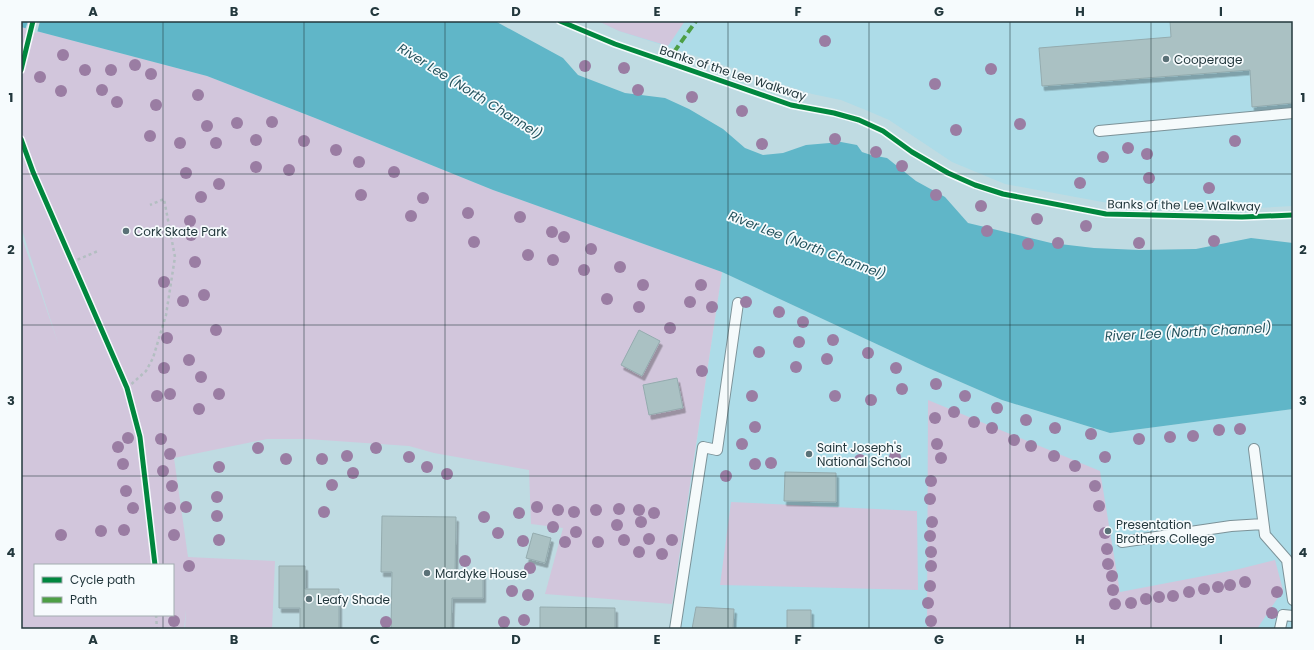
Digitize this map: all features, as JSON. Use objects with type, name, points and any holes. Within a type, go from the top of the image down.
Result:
[{"type":"lane","points":[[1099,131],[1293,113]]},
{"type":"lane","points":[[675,629],[703,447],[717,450],[738,303]]},
{"type":"lane","points":[[1254,449],[1265,536],[1287,560],[1293,600]]},
{"type":"lane","points":[[1122,542],[1230,526],[1263,524]]},
{"type":"lane","points":[[1280,629],[1283,615],[1293,616]]},
{"type":"path","points":[[21,70],[33,21]]},
{"type":"path","points":[[21,139],[33,172],[127,388],[140,437],[155,564]]},
{"type":"path","points":[[127,388],[146,371],[153,358],[166,315],[175,257],[164,199],[150,205]]},
{"type":"path","points":[[72,262],[98,251]]},
{"type":"path","points":[[156,616],[157,629]]},
{"type":"shaded area","points":[[598,21],[1293,21],[1293,206],[1241,209],[1108,203],[1005,184],[952,162],[889,120],[841,100],[812,94],[619,31]]},
{"type":"shaded area","points":[[598,21],[685,21],[668,46],[619,31]]},
{"type":"shaded area","points":[[21,27],[207,76],[493,190],[722,272],[672,604],[545,594],[563,528],[531,524],[529,470],[434,453],[409,446],[307,439],[267,439],[174,458],[188,557],[275,561],[272,629],[185,629],[186,609],[184,629],[21,629],[21,235],[58,343],[21,227]]},
{"type":"shaded area","points":[[722,272],[926,367],[1002,400],[1110,433],[1293,409],[1293,629],[669,629]]},
{"type":"shaded area","points":[[928,400],[1100,471],[1120,592],[1235,570],[1275,560],[1283,590],[1257,629],[927,629]]},
{"type":"shaded area","points":[[731,502],[917,511],[918,590],[720,585]]},
{"type":"water","name":"River Lee (North Channel)","points":[[21,21],[495,21],[563,58],[578,75],[625,93],[665,98],[689,109],[723,129],[745,148],[763,155],[783,153],[806,145],[841,142],[857,145],[862,152],[887,158],[916,181],[945,197],[968,223],[1051,243],[1094,248],[1139,250],[1196,249],[1251,238],[1293,243],[1293,409],[1110,433],[1002,400],[926,367],[722,272],[493,190],[207,76],[21,27]]},
{"type":"pier","points":[[28,21],[40,21],[37,33],[25,30]]},
{"type":"building","name":"Cooperage","points":[[1170,21],[1293,21],[1293,103],[1252,107],[1250,70],[1042,86],[1039,48],[1171,37]]},
{"type":"building","points":[[639,330],[660,341],[642,376],[621,365]]},
{"type":"building","points":[[677,378],[683,408],[649,415],[643,385]]},
{"type":"building","points":[[785,472],[836,473],[836,502],[784,501]]},
{"type":"building","name":"Mardyke House","points":[[382,516],[456,517],[455,573],[483,574],[483,598],[452,598],[451,629],[391,629],[392,572],[381,572]]},
{"type":"building","points":[[533,533],[551,538],[545,563],[526,558]]},
{"type":"building","name":"Leafy Shade","points":[[279,566],[305,566],[305,589],[339,589],[339,629],[300,629],[300,608],[279,608]]},
{"type":"building","points":[[540,607],[615,608],[615,629],[540,629]]},
{"type":"building","points":[[696,607],[734,609],[733,629],[692,629]]},
{"type":"building","points":[[787,610],[811,610],[811,629],[787,629]]},
{"type":"marked path","points":[[667,62],[696,21]]},
{"type":"cycle path","points":[[21,70],[33,21]]},
{"type":"cycle path","name":"Banks of the Lee Walkway","points":[[560,21],[615,44],[791,105],[834,113],[859,120],[883,131],[912,152],[948,173],[975,185],[1003,194],[1106,214],[1242,217],[1293,215]]},
{"type":"cycle path","points":[[21,139],[33,172],[127,388],[140,437],[155,564]]},
{"type":"place","name":"Cooperage","points":[[1166,59]]},
{"type":"place","name":"Cork Skate Park","points":[[126,231]]},
{"type":"place","name":"Saint Joseph's National School","points":[[809,454]]},
{"type":"place","name":"Presentation Brothers College","points":[[1108,531]]},
{"type":"place","name":"Mardyke House","points":[[427,573]]},
{"type":"place","name":"Leafy Shade","points":[[309,599]]}]
